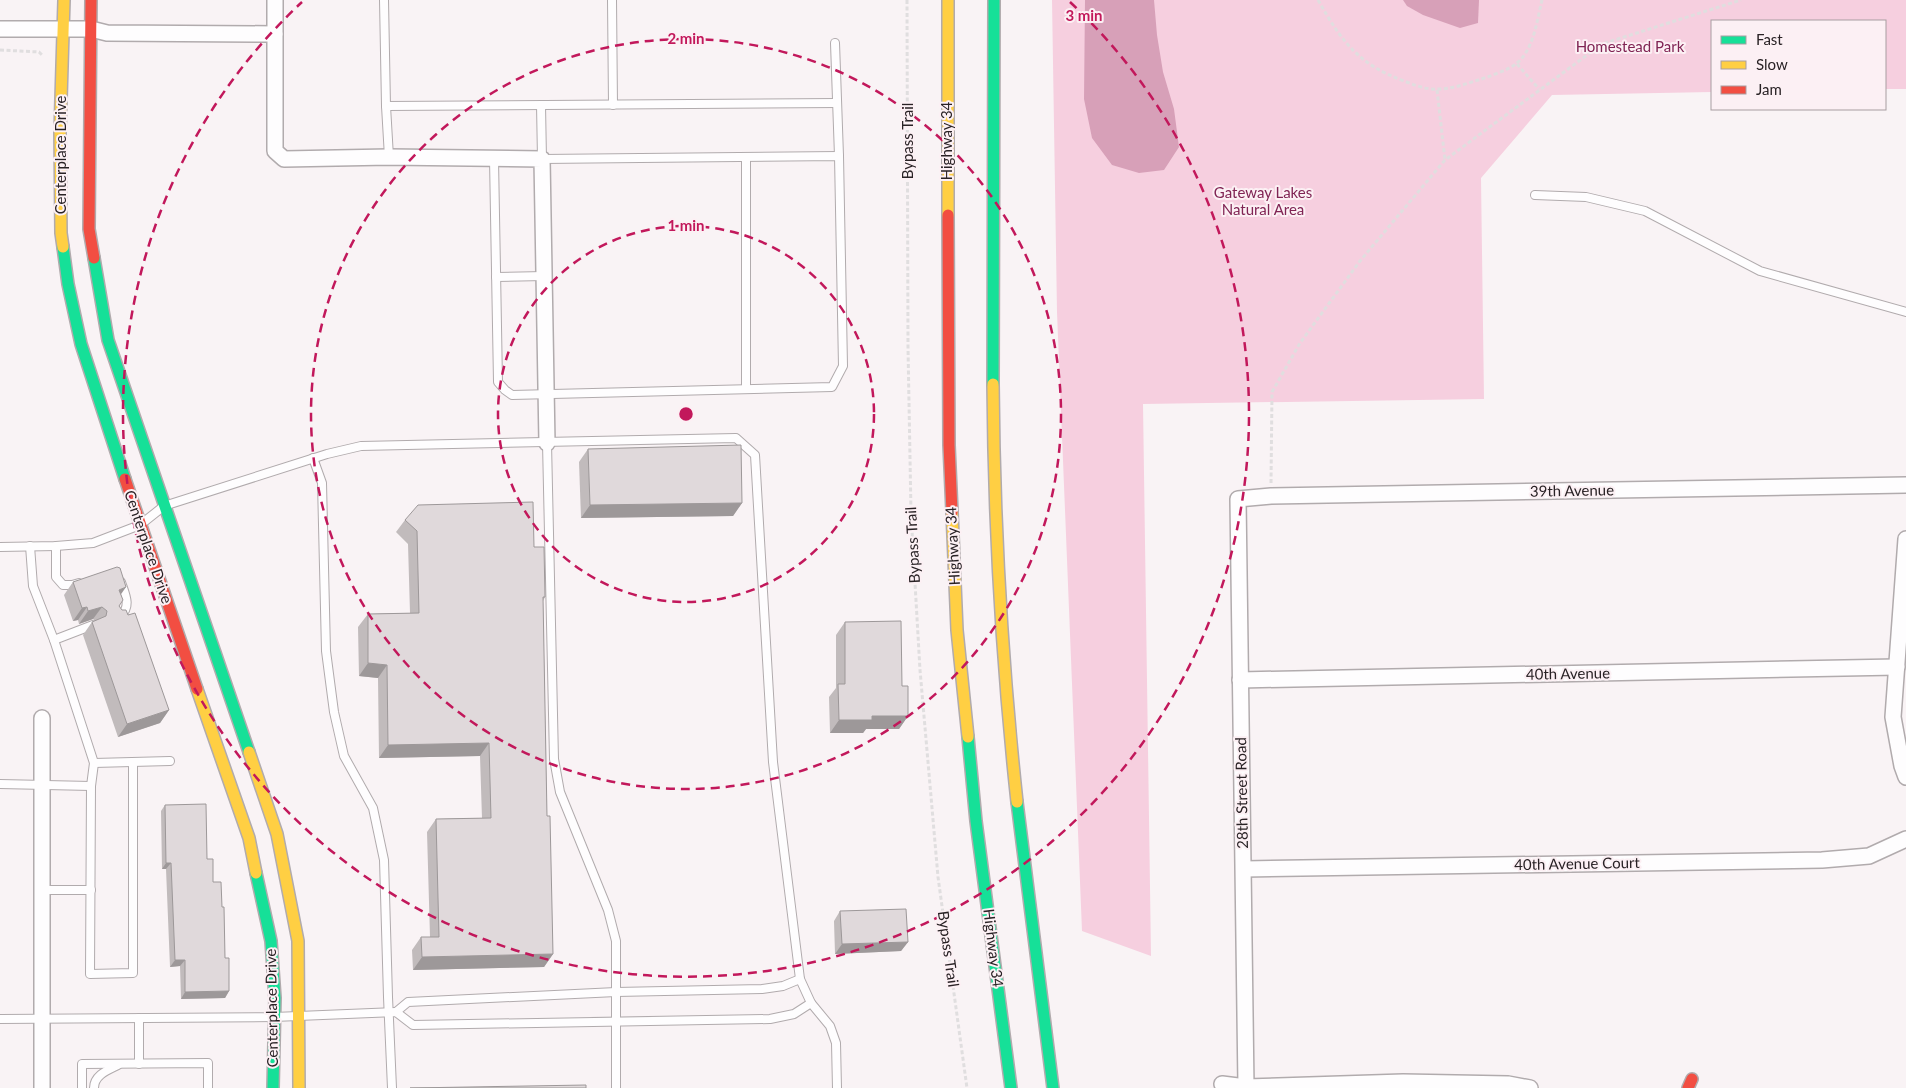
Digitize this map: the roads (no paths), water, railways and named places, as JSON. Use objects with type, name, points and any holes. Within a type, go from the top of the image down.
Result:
[{"type":"main road","name":"Centerplace Drive","points":[[64,0],[60,132],[61,233],[68,284],[81,344],[140,525],[249,838],[271,941],[275,998],[273,1088]]},
{"type":"main road","name":"Centerplace Drive","points":[[91,0],[89,229],[108,340],[277,834],[298,941],[299,1088]]},
{"type":"main road","name":"Highway 34","points":[[948,0],[948,445],[956,621],[976,821],[998,957],[1011,1088]]},
{"type":"main road","points":[[994,0],[992,318],[994,475],[1001,620],[1014,780],[1032,953],[1053,1088]]},
{"type":"street","points":[[275,0],[275,151],[284,159],[389,157],[542,159],[547,443]]},
{"type":"street","points":[[0,29],[91,29],[107,33],[275,34]]},
{"type":"street","name":"39th Avenue","points":[[1238,499],[1271,496],[1906,485]]},
{"type":"street","name":"28th Street Road","points":[[1238,499],[1246,1086]]},
{"type":"street","points":[[1906,539],[1893,717],[1902,766],[1906,777]]},
{"type":"street","name":"40th Avenue","points":[[1240,680],[1897,667]]},
{"type":"street","points":[[42,718],[42,1088]]},
{"type":"street","name":"40th Avenue Court","points":[[1244,869],[1822,860],[1869,856],[1906,839]]},
{"type":"street","points":[[1222,1084],[1246,1086],[1403,1082],[1508,1084],[1530,1088]]},
{"type":"lane","points":[[384,0],[389,157]]},
{"type":"lane","points":[[612,0],[613,104]]},
{"type":"lane","points":[[494,159],[498,382],[512,395],[832,387],[843,366],[835,43]]},
{"type":"lane","points":[[386,106],[837,103]]},
{"type":"lane","points":[[541,105],[542,159],[839,156]]},
{"type":"lane","points":[[746,157],[746,388]]},
{"type":"lane","points":[[1534,195],[1586,197],[1645,211],[1760,271],[1906,312]]},
{"type":"lane","points":[[496,277],[544,276]]},
{"type":"lane","points":[[0,547],[93,543],[140,525],[164,506],[313,458],[361,446],[736,438],[755,455],[773,762],[800,979],[811,1003],[830,1026],[836,1044],[837,1088]]},
{"type":"lane","points":[[547,443],[554,759],[560,792],[608,910],[616,940],[616,1088]]},
{"type":"lane","points":[[313,458],[322,483],[326,651],[334,712],[344,756],[373,808],[384,860],[393,1012],[392,1088]]},
{"type":"lane","points":[[30,546],[33,586],[54,640],[94,763],[91,786],[90,974],[134,974],[133,762]]},
{"type":"lane","points":[[56,546],[56,577],[63,585],[72,586],[89,580]]},
{"type":"lane","points":[[114,576],[121,581],[128,603],[122,616],[116,618]]},
{"type":"lane","points":[[54,640],[93,625]]},
{"type":"lane","points":[[94,763],[170,761]]},
{"type":"lane","points":[[0,784],[91,786]]},
{"type":"lane","points":[[42,890],[90,890]]},
{"type":"lane","points":[[0,1019],[274,1017],[393,1012],[408,1002],[616,992],[762,989],[783,986],[800,979]]},
{"type":"lane","points":[[393,1012],[413,1025],[770,1019],[794,1014],[811,1003]]},
{"type":"lane","points":[[139,1018],[139,1064]]},
{"type":"lane","points":[[82,1088],[82,1064],[208,1063],[208,1088]]},
{"type":"lane","points":[[94,1088],[94,1083],[102,1073],[120,1064]]},
{"type":"park label","name":"Homestead Park","points":[[1630,47]]},
{"type":"park label","name":"Gateway Lakes Natural Area","points":[[1263,202]]}]
